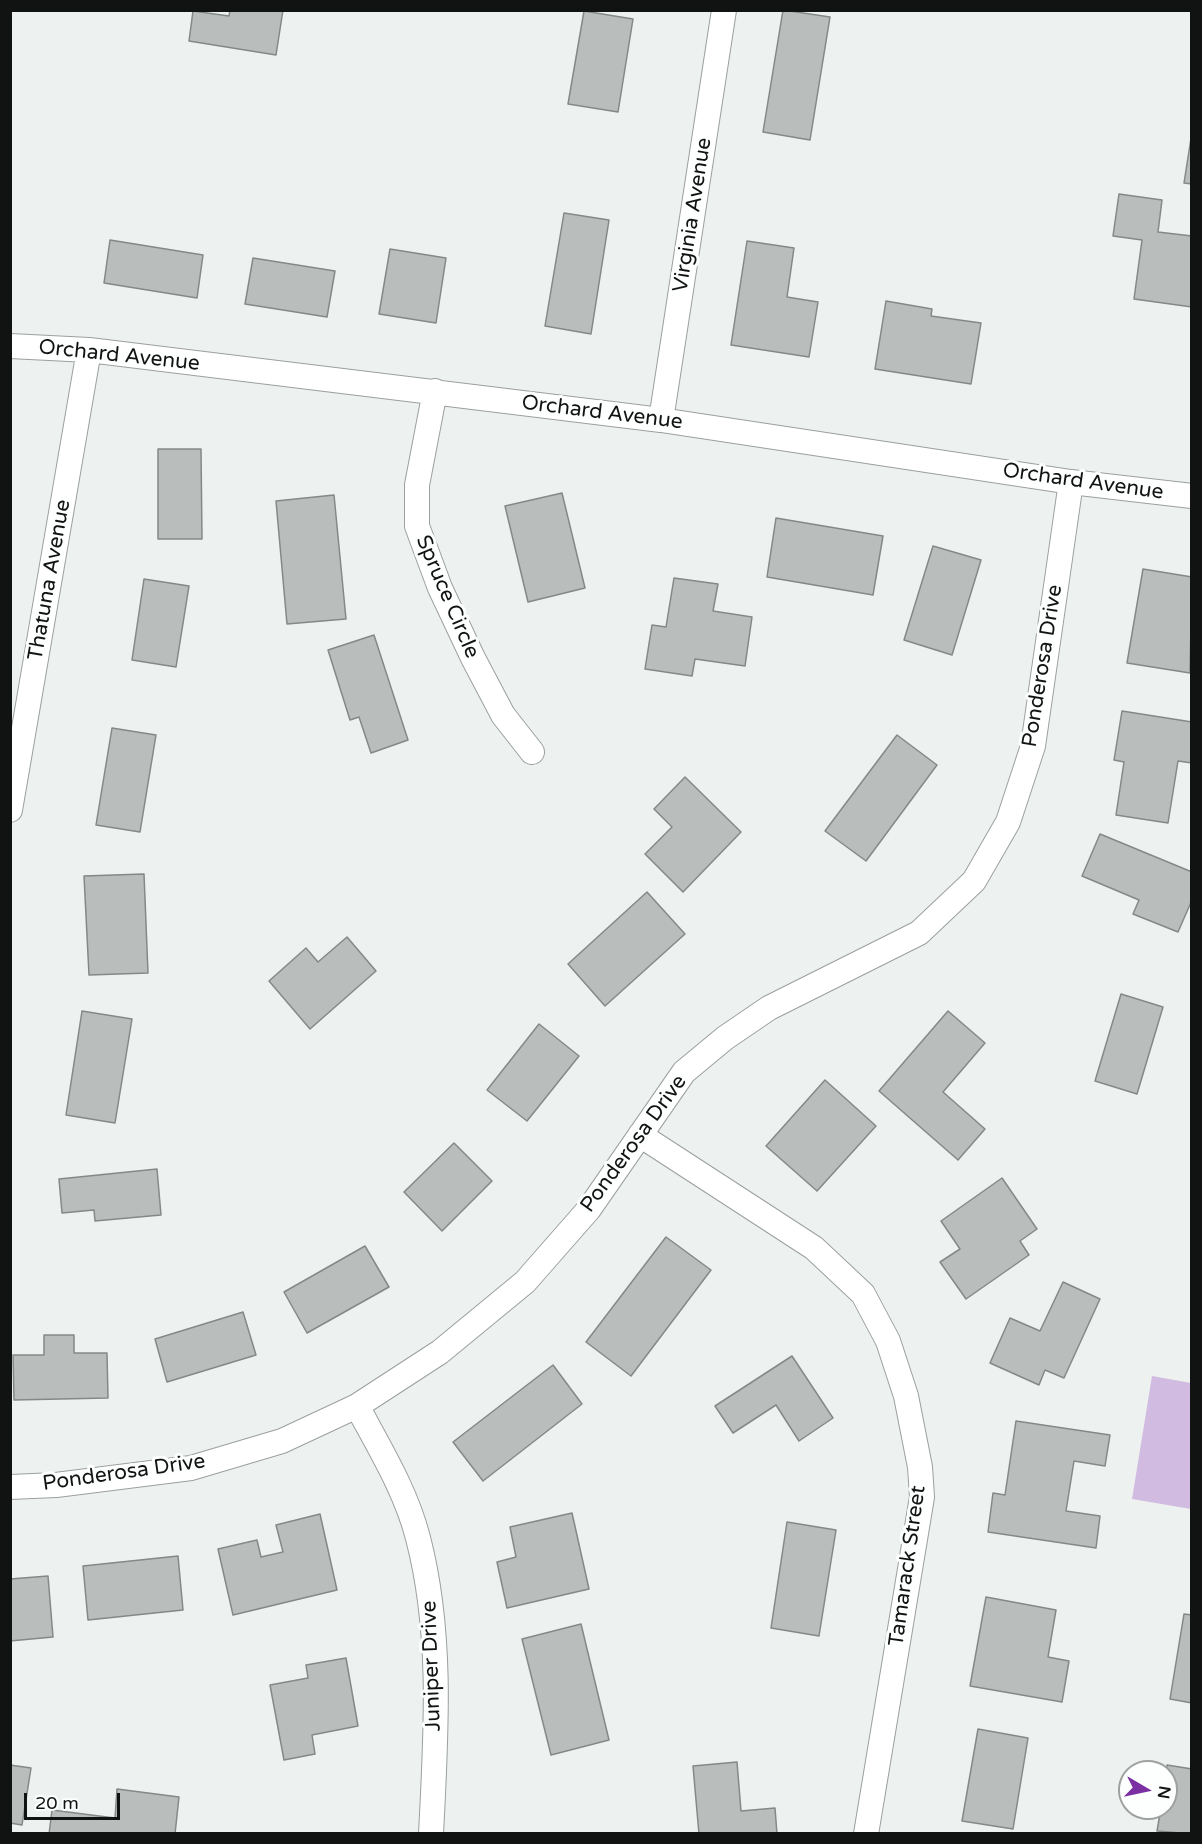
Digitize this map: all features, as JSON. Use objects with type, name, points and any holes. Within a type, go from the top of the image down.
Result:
[{"type":"street","name":"Virginia Avenue","points":[[661,420],[724,10]]},
{"type":"street","name":"Orchard Avenue","points":[[10,346],[89,350],[435,391],[661,420],[1071,482],[1191,496]]},
{"type":"street","name":"Thatuna Avenue","points":[[10,810],[89,350]]},
{"type":"street","name":"Spruce Circle","points":[[435,391],[417,485],[417,526],[440,588],[473,658],[503,715],[532,752]]},
{"type":"street","name":"Ponderosa Drive","points":[[10,1486],[56,1485],[191,1468],[282,1441],[357,1406],[440,1352],[525,1282],[589,1209],[684,1072],[725,1038],[769,1008],[919,933],[974,881],[1008,822],[1033,746],[1071,482]]},
{"type":"street","name":"Tamarack Street","points":[[640,1135],[814,1248],[862,1294],[888,1341],[906,1396],[920,1467],[922,1497],[866,1833]]},
{"type":"street","name":"Juniper Drive","points":[[357,1406],[397,1480],[418,1537],[434,1616],[436,1717],[431,1833]]},
{"type":"shaded area","points":[[1152,1376],[1191,1383],[1191,1509],[1132,1499]]},
{"type":"building","points":[[230,10],[283,10],[276,55],[189,41],[193,11],[229,16]]},
{"type":"building","points":[[783,10],[830,17],[810,140],[763,132]]},
{"type":"building","points":[[584,11],[633,19],[618,112],[568,104]]},
{"type":"building","points":[[1192,132],[1192,184],[1184,183]]},
{"type":"building","points":[[1119,194],[1162,200],[1158,232],[1192,236],[1192,307],[1134,299],[1142,240],[1113,236]]},
{"type":"building","points":[[564,213],[609,220],[591,334],[545,326]]},
{"type":"building","points":[[110,240],[203,255],[197,298],[104,283]]},
{"type":"building","points":[[747,241],[794,248],[787,297],[818,302],[809,357],[731,345]]},
{"type":"building","points":[[390,249],[446,258],[436,323],[379,314]]},
{"type":"building","points":[[253,258],[335,271],[327,317],[245,304]]},
{"type":"building","points":[[886,301],[932,309],[931,316],[981,323],[971,384],[875,369]]},
{"type":"building","points":[[158,449],[201,449],[202,539],[158,539]]},
{"type":"building","points":[[562,493],[585,588],[528,602],[505,506]]},
{"type":"building","points":[[334,495],[346,619],[287,624],[276,501]]},
{"type":"building","points":[[776,518],[883,536],[873,595],[767,577]]},
{"type":"building","points":[[933,546],[981,560],[952,655],[904,640]]},
{"type":"building","points":[[1143,569],[1192,577],[1190,673],[1127,663]]},
{"type":"building","points":[[674,578],[718,584],[713,611],[752,617],[745,666],[695,659],[692,676],[645,669],[652,625],[666,627]]},
{"type":"building","points":[[144,579],[189,586],[176,667],[132,660]]},
{"type":"building","points":[[374,635],[408,740],[371,753],[359,717],[350,720],[328,650]]},
{"type":"building","points":[[1122,711],[1192,722],[1192,763],[1178,761],[1168,823],[1116,815],[1124,762],[1114,760]]},
{"type":"building","points":[[112,728],[156,735],[140,832],[96,825]]},
{"type":"building","points":[[897,735],[937,765],[866,861],[825,831]]},
{"type":"building","points":[[685,777],[741,832],[683,892],[645,854],[672,827],[654,809]]},
{"type":"building","points":[[1100,834],[1192,872],[1192,900],[1178,932],[1133,914],[1139,900],[1082,876]]},
{"type":"building","points":[[144,874],[148,973],[89,975],[84,876]]},
{"type":"building","points":[[647,892],[685,934],[605,1006],[568,964]]},
{"type":"building","points":[[347,937],[376,971],[310,1029],[269,981],[306,948],[318,962]]},
{"type":"building","points":[[1121,994],[1163,1007],[1137,1094],[1095,1081]]},
{"type":"building","points":[[82,1011],[132,1019],[115,1123],[66,1115]]},
{"type":"building","points":[[948,1011],[985,1043],[943,1092],[985,1129],[958,1160],[879,1091]]},
{"type":"building","points":[[539,1024],[579,1056],[527,1121],[487,1090]]},
{"type":"building","points":[[825,1080],[876,1126],[817,1191],[766,1146]]},
{"type":"building","points":[[454,1143],[492,1181],[442,1231],[404,1192]]},
{"type":"building","points":[[157,1169],[161,1215],[95,1221],[94,1210],[62,1213],[59,1179]]},
{"type":"building","points":[[1002,1178],[1037,1229],[1020,1241],[1029,1255],[966,1299],[940,1262],[960,1249],[941,1221]]},
{"type":"building","points":[[666,1237],[711,1270],[631,1376],[586,1342]]},
{"type":"building","points":[[365,1246],[389,1287],[307,1333],[284,1292]]},
{"type":"building","points":[[1063,1282],[1100,1299],[1064,1378],[1045,1370],[1039,1385],[990,1363],[1010,1318],[1040,1331]]},
{"type":"building","points":[[243,1312],[256,1355],[167,1382],[155,1339]]},
{"type":"building","points":[[44,1335],[74,1335],[74,1353],[107,1353],[108,1398],[14,1400],[13,1355],[44,1355]]},
{"type":"building","points":[[792,1356],[833,1418],[799,1441],[776,1405],[733,1433],[715,1406]]},
{"type":"building","points":[[553,1365],[582,1404],[483,1481],[453,1442]]},
{"type":"building","points":[[1016,1421],[1110,1435],[1105,1466],[1074,1461],[1066,1511],[1100,1516],[1096,1548],[988,1532],[993,1493],[1005,1495]]},
{"type":"building","points":[[572,1513],[589,1589],[507,1608],[497,1562],[516,1557],[510,1527]]},
{"type":"building","points":[[320,1514],[337,1590],[233,1615],[218,1549],[257,1540],[261,1557],[283,1552],[276,1525]]},
{"type":"building","points":[[787,1522],[836,1530],[819,1636],[771,1628]]},
{"type":"building","points":[[178,1556],[183,1610],[88,1620],[83,1566]]},
{"type":"building","points":[[48,1576],[53,1637],[10,1641],[10,1579]]},
{"type":"building","points":[[986,1597],[1056,1610],[1048,1657],[1069,1661],[1062,1702],[970,1686]]},
{"type":"building","points":[[1184,1614],[1192,1615],[1192,1703],[1170,1699]]},
{"type":"building","points":[[581,1624],[609,1740],[551,1755],[522,1639]]},
{"type":"building","points":[[346,1658],[358,1726],[312,1735],[315,1754],[284,1760],[270,1685],[308,1678],[306,1665]]},
{"type":"building","points":[[978,1729],[1028,1738],[1013,1829],[962,1821]]},
{"type":"building","points":[[737,1762],[741,1811],[775,1808],[777,1834],[699,1834],[693,1766]]},
{"type":"building","points":[[10,1765],[31,1768],[22,1825],[10,1823]]},
{"type":"building","points":[[1178,1767],[1192,1769],[1192,1834],[1157,1831],[1159,1820],[1178,1820]]},
{"type":"building","points":[[117,1789],[179,1797],[175,1834],[49,1834],[52,1810],[115,1818]]}]
